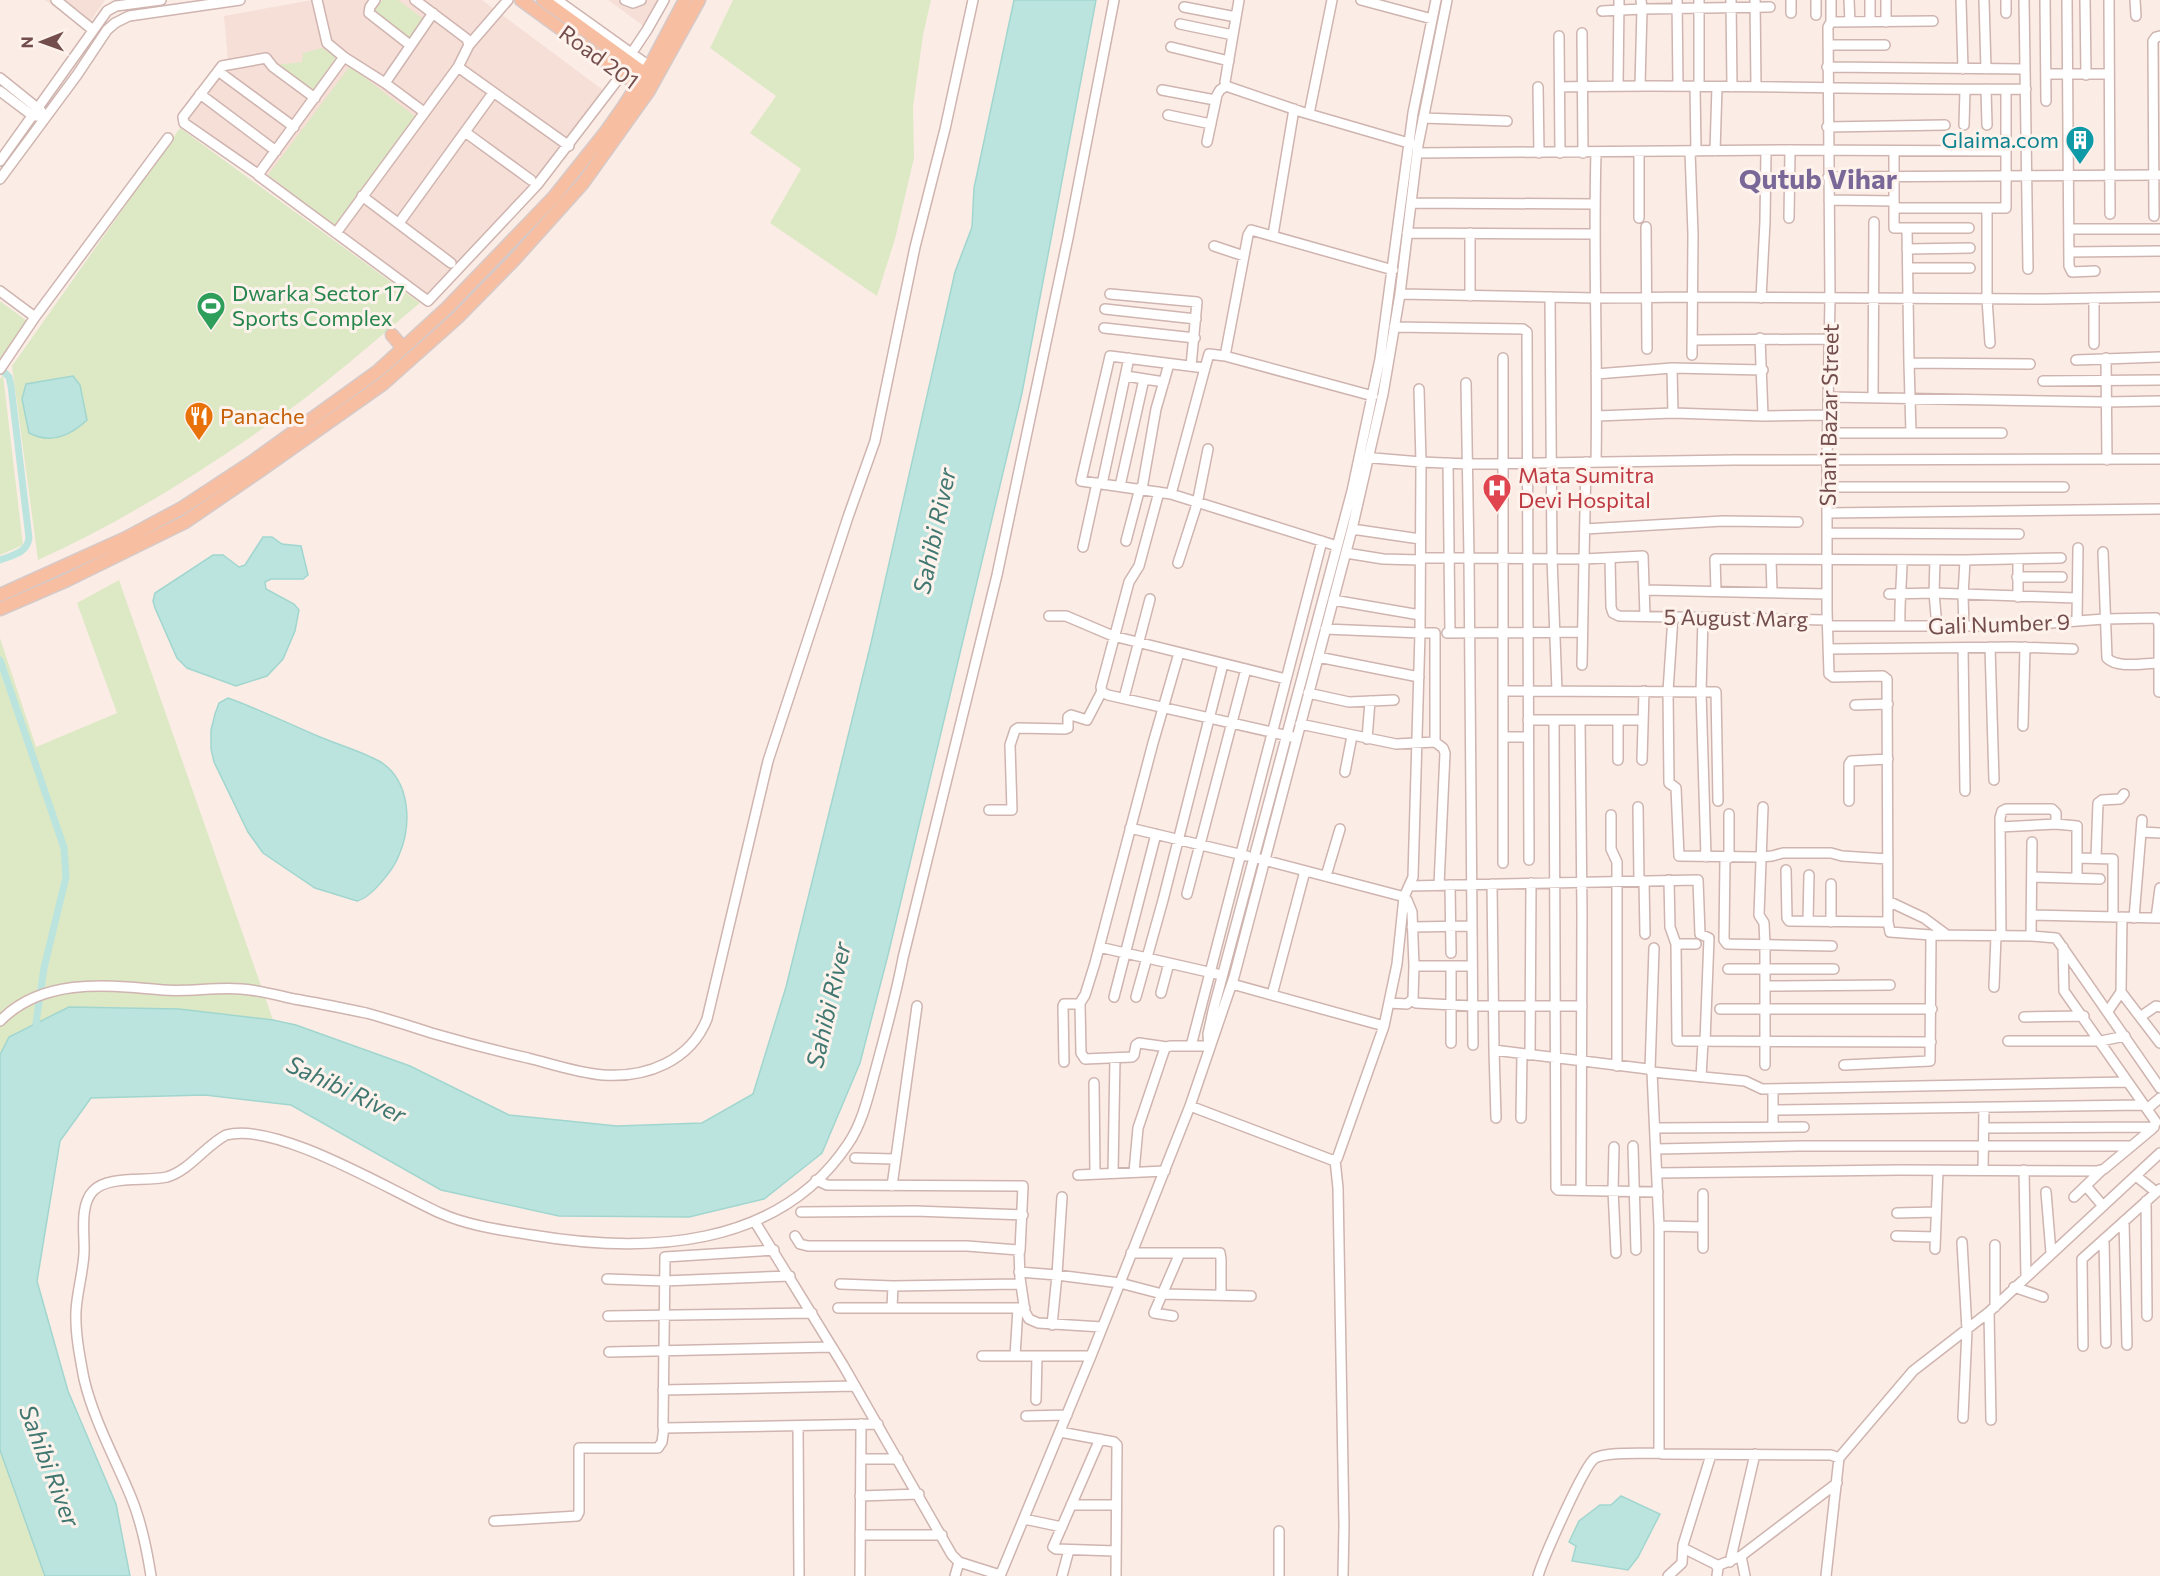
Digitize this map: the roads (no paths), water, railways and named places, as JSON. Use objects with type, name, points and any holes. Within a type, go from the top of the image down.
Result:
[{"type":"main road","name":"Road 201","points":[[521,0],[648,92]]},
{"type":"main road","name":"Road 201","points":[[543,0],[629,56],[650,73]]},
{"type":"main road","points":[[0,609],[67,580],[185,522],[384,382],[457,318],[583,183],[648,92],[650,73],[685,0]]},
{"type":"main road","points":[[0,595],[126,538],[182,508],[252,462],[378,371],[447,308],[554,197],[605,133],[637,84],[650,73],[699,0]]},
{"type":"main road","points":[[392,335],[403,348]]},
{"type":"street","points":[[58,0],[93,30]]},
{"type":"street","points":[[0,161],[111,8],[161,0]]},
{"type":"street","points":[[0,179],[77,75],[107,30],[122,19],[240,0]]},
{"type":"street","points":[[317,0],[326,40],[344,57],[385,83],[424,112]]},
{"type":"street","points":[[375,0],[370,7],[369,14],[411,45]]},
{"type":"street","points":[[415,0],[467,39],[469,45]]},
{"type":"street","points":[[336,233],[458,67],[469,45],[508,0]]},
{"type":"street","points":[[557,0],[629,56],[664,0]]},
{"type":"street","points":[[625,0],[635,3],[640,0]]},
{"type":"street","points":[[0,1021],[29,999],[44,993],[69,988],[120,986],[168,990],[238,989],[368,1014],[477,1046],[603,1075],[632,1074],[656,1068],[686,1052],[699,1036],[707,1019],[768,761],[875,441],[915,247],[945,129],[973,0]]},
{"type":"street","points":[[151,1576],[132,1499],[111,1454],[88,1394],[76,1327],[76,1307],[84,1253],[86,1205],[91,1193],[97,1187],[108,1183],[172,1175],[182,1170],[222,1137],[249,1133],[270,1136],[316,1154],[441,1214],[482,1227],[569,1241],[660,1242],[709,1237],[755,1222],[788,1204],[839,1157],[853,1136],[868,1095],[895,1001],[903,958],[997,575],[1068,238],[1114,0]]},
{"type":"street","points":[[1226,86],[1239,0]]},
{"type":"street","points":[[1309,114],[1332,0]]},
{"type":"street","points":[[1361,0],[1432,19]]},
{"type":"street","points":[[1209,1047],[1208,1034],[1223,975],[1259,859],[1292,737],[1337,546],[1383,394],[1412,203],[1413,112],[1436,0]]},
{"type":"street","points":[[1292,737],[1300,724],[1352,529],[1414,147],[1423,118],[1447,0]]},
{"type":"street","points":[[1791,0],[1791,13]]},
{"type":"street","points":[[1816,0],[1816,15]]},
{"type":"street","name":"Shani Bazar Street","points":[[1831,0],[1827,67],[1830,299],[1827,433],[1829,674],[1833,677],[1885,677],[1888,704]]},
{"type":"street","points":[[1849,0],[1850,22]]},
{"type":"street","points":[[1870,0],[1870,22]]},
{"type":"street","points":[[1886,22],[1887,0]]},
{"type":"street","points":[[1961,0],[1963,69]]},
{"type":"street","points":[[1984,0],[1986,69]]},
{"type":"street","points":[[2006,0],[2006,13]]},
{"type":"street","points":[[2024,0],[2028,269]]},
{"type":"street","points":[[2046,0],[2046,101]]},
{"type":"street","points":[[2067,0],[2069,266],[2072,272],[2096,272]]},
{"type":"street","points":[[2085,0],[2086,75]]},
{"type":"street","points":[[2109,0],[2110,214]]},
{"type":"street","points":[[2135,0],[2136,16]]},
{"type":"street","points":[[1731,3],[1732,87]]},
{"type":"street","points":[[1602,11],[1619,5],[1641,4],[1731,3],[1770,7]]},
{"type":"street","points":[[1640,85],[1641,4]]},
{"type":"street","points":[[1677,4],[1678,85]]},
{"type":"street","points":[[1692,355],[1693,151],[1700,4]]},
{"type":"street","points":[[1755,4],[1756,86]]},
{"type":"street","points":[[1618,86],[1619,5]]},
{"type":"street","points":[[1184,7],[1236,17]]},
{"type":"street","points":[[385,83],[433,13]]},
{"type":"street","points":[[1831,22],[1933,21]]},
{"type":"street","points":[[1180,24],[1233,35]]},
{"type":"street","points":[[1582,33],[1583,153]]},
{"type":"street","points":[[1559,36],[1560,153]]},
{"type":"street","points":[[2154,216],[2157,175],[2156,77],[2153,41],[2160,36]]},
{"type":"street","points":[[1828,45],[1885,45]]},
{"type":"street","points":[[1171,48],[1229,61]]},
{"type":"street","points":[[259,175],[344,57]]},
{"type":"street","points":[[315,98],[273,67],[267,58],[224,65],[183,117],[183,122],[259,175],[428,301],[501,226],[569,146],[622,74]]},
{"type":"street","points":[[458,67],[569,146]]},
{"type":"street","points":[[1827,67],[2025,69]]},
{"type":"street","points":[[218,70],[294,127]]},
{"type":"street","points":[[2046,74],[2109,74]]},
{"type":"street","points":[[0,78],[37,112]]},
{"type":"street","points":[[1560,87],[1678,85],[1827,89],[2026,89]]},
{"type":"street","points":[[1207,142],[1215,100],[1218,92],[1226,86]]},
{"type":"street","points":[[1226,86],[1414,147],[1539,153],[1790,150],[2006,151]]},
{"type":"street","points":[[1538,87],[1539,153]]},
{"type":"street","points":[[1715,151],[1717,87]]},
{"type":"street","points":[[1986,89],[1987,125]]},
{"type":"street","points":[[1162,90],[1215,100]]},
{"type":"street","points":[[1964,125],[1965,90]]},
{"type":"street","points":[[1829,200],[1894,205],[2006,208],[2006,90]]},
{"type":"street","points":[[0,91],[46,118]]},
{"type":"street","points":[[399,224],[494,93]]},
{"type":"street","points":[[200,94],[276,151]]},
{"type":"street","points":[[1273,235],[1294,109]]},
{"type":"street","points":[[1168,115],[1211,123]]},
{"type":"street","points":[[1423,118],[1507,121]]},
{"type":"street","points":[[1827,127],[1946,124]]},
{"type":"street","points":[[465,132],[531,180]]},
{"type":"street","points":[[2,366],[35,317],[168,138]]},
{"type":"street","points":[[1790,150],[1790,218]]},
{"type":"street","points":[[1761,298],[1766,151]]},
{"type":"street","points":[[1894,151],[1893,226],[1969,228]]},
{"type":"street","points":[[1639,152],[1639,218]]},
{"type":"street","points":[[1582,665],[1585,529],[1597,416],[1594,298],[1596,153]]},
{"type":"street","points":[[1828,177],[2157,175]]},
{"type":"street","points":[[362,196],[451,263]]},
{"type":"street","points":[[1412,203],[1594,204]]},
{"type":"street","points":[[1986,208],[1990,343]]},
{"type":"street","points":[[1873,398],[1874,222]]},
{"type":"street","points":[[1646,227],[1647,349]]},
{"type":"street","points":[[1907,228],[1911,433]]},
{"type":"street","points":[[2069,229],[2160,229]]},
{"type":"street","points":[[1225,356],[1248,235],[1251,230],[1393,270]]},
{"type":"street","points":[[1407,233],[1594,234]]},
{"type":"street","points":[[1470,233],[1470,296]]},
{"type":"street","points":[[1214,246],[1244,256]]},
{"type":"street","points":[[1908,249],[1970,248]]},
{"type":"street","points":[[2069,252],[2160,251]]},
{"type":"street","points":[[1908,268],[1970,268]]},
{"type":"street","points":[[0,291],[35,317]]},
{"type":"street","points":[[1110,294],[1195,301],[1198,304],[1191,366]]},
{"type":"street","points":[[1400,294],[1830,299],[2160,297]]},
{"type":"street","points":[[1550,297],[1552,558],[1557,692]]},
{"type":"street","points":[[2094,298],[2094,344]]},
{"type":"street","points":[[1105,309],[1196,319]]},
{"type":"street","points":[[1394,327],[1523,329],[1526,331],[1529,860]]},
{"type":"street","points":[[1104,328],[1194,341],[1205,347],[1209,354],[1171,494]]},
{"type":"street","points":[[1760,338],[1762,416]]},
{"type":"street","points":[[1692,340],[1830,339]]},
{"type":"street","points":[[1209,354],[1225,356],[1373,396]]},
{"type":"street","points":[[1205,368],[1108,357],[1082,481],[1171,494],[1337,546]]},
{"type":"street","points":[[2076,360],[2160,357]]},
{"type":"street","points":[[1083,547],[1129,358]]},
{"type":"street","points":[[1503,358],[1503,863]]},
{"type":"street","points":[[2106,358],[2107,460]]},
{"type":"street","points":[[1909,363],[2030,364]]},
{"type":"street","points":[[1126,541],[1141,488],[1156,409],[1169,364]]},
{"type":"street","points":[[1596,374],[1672,368],[1762,370]]},
{"type":"street","points":[[1672,368],[1673,413]]},
{"type":"street","points":[[1126,376],[1164,382]]},
{"type":"street","points":[[1120,486],[1144,379]]},
{"type":"street","points":[[2043,381],[2160,380]]},
{"type":"street","points":[[1466,383],[1473,1045]]},
{"type":"street","points":[[1343,1576],[1338,1188],[1335,1160],[1384,1026],[1401,933],[1404,897],[1414,868],[1420,633],[1419,389]]},
{"type":"street","points":[[1828,397],[2160,401]]},
{"type":"street","points":[[1597,416],[1673,413],[1762,416],[1828,415]]},
{"type":"street","points":[[1827,433],[2002,433]]},
{"type":"street","points":[[1179,563],[1197,502],[1208,449]]},
{"type":"street","points":[[1364,457],[1468,464],[1734,460],[2160,459]]},
{"type":"street","points":[[1448,463],[1450,633]]},
{"type":"street","points":[[1827,487],[2064,488]]},
{"type":"street","points":[[989,810],[1012,810],[1010,745],[1015,730],[1018,728],[1065,729],[1068,728],[1068,717],[1071,715],[1088,720],[1102,691],[1113,636],[1129,582],[1141,561],[1159,492]]},
{"type":"street","points":[[1827,513],[2160,509]]},
{"type":"street","points":[[1585,529],[1723,522],[1798,522]]},
{"type":"street","points":[[1352,529],[1420,539]]},
{"type":"street","points":[[1827,533],[2019,534]]},
{"type":"street","points":[[1191,1046],[1322,540]]},
{"type":"street","points":[[2077,621],[2078,548]]},
{"type":"street","points":[[2103,552],[2106,654],[2109,661],[2119,664],[2159,663],[2159,692]]},
{"type":"street","points":[[1346,553],[1383,559],[1584,559],[1643,556],[1645,616]]},
{"type":"street","name":"5 August Marg","points":[[1610,558],[1612,611],[1619,616],[1828,623]]},
{"type":"street","points":[[1716,591],[1715,559],[2061,558]]},
{"type":"street","points":[[2018,559],[2018,597]]},
{"type":"street","points":[[1771,560],[1772,592]]},
{"type":"street","points":[[1900,626],[1902,560]]},
{"type":"street","points":[[1935,560],[1934,593],[1937,627]]},
{"type":"street","points":[[1964,627],[1965,560]]},
{"type":"street","points":[[2017,577],[2062,577]]},
{"type":"street","points":[[1645,590],[1827,594]]},
{"type":"street","points":[[1889,594],[1934,593],[1963,596],[2077,598]]},
{"type":"street","points":[[1124,698],[1150,599]]},
{"type":"street","points":[[1333,600],[1420,615]]},
{"type":"street","points":[[1049,616],[1066,616],[1113,636],[1286,679]]},
{"type":"street","points":[[1673,617],[1668,691],[1668,783],[1676,788],[1678,855],[1681,857],[1727,858],[1760,857],[1783,853],[1831,853],[1842,856],[1888,859]]},
{"type":"street","points":[[1703,618],[1701,692],[1706,857]]},
{"type":"street","name":"Gali Number 9","points":[[1828,623],[1964,627],[2156,618],[2159,624],[2159,663]]},
{"type":"street","points":[[1325,629],[1469,634],[1582,632]]},
{"type":"street","points":[[1435,633],[1435,742]]},
{"type":"street","points":[[1828,649],[1990,647],[2073,649]]},
{"type":"street","points":[[1990,647],[1994,780]]},
{"type":"street","points":[[2023,726],[2025,647]]},
{"type":"street","points":[[1963,648],[1965,791]]},
{"type":"street","points":[[1179,653],[1099,947],[1080,1004],[1082,1055],[1087,1060],[1133,1057],[1136,1045],[1139,1043],[1167,1047],[1209,1047]]},
{"type":"street","points":[[1318,657],[1419,677]]},
{"type":"street","points":[[1136,997],[1223,664]]},
{"type":"street","points":[[1187,894],[1246,669]]},
{"type":"street","points":[[1102,691],[1108,695],[1292,737]]},
{"type":"street","points":[[1504,692],[1717,693],[1718,801]]},
{"type":"street","points":[[1642,760],[1644,692]]},
{"type":"street","points":[[1308,693],[1343,701],[1394,700]]},
{"type":"street","points":[[1367,739],[1370,701]]},
{"type":"street","points":[[1855,705],[1888,704],[1889,930],[1892,933],[1931,935],[2056,938],[2160,1088]]},
{"type":"street","points":[[1528,720],[1643,720]]},
{"type":"street","points":[[1554,720],[1556,1188],[1558,1190],[1658,1192]]},
{"type":"street","points":[[1580,720],[1581,1190]]},
{"type":"street","points":[[1618,720],[1618,760]]},
{"type":"street","points":[[1300,724],[1396,744],[1435,742],[1443,748],[1445,753],[1439,885]]},
{"type":"street","points":[[1345,772],[1352,736]]},
{"type":"street","points":[[1504,737],[1528,737]]},
{"type":"street","points":[[1849,801],[1849,764],[1851,761],[1888,759]]},
{"type":"street","points":[[2096,858],[2100,801],[2120,799],[2124,794]]},
{"type":"street","points":[[1638,807],[1645,934]]},
{"type":"street","points":[[1763,807],[1759,915],[1764,923],[1766,945],[1765,1065]]},
{"type":"street","points":[[1994,987],[1998,936],[2000,813],[2006,809],[2052,809],[2056,813],[2056,824]]},
{"type":"street","points":[[1729,814],[1725,942],[1729,944],[1832,946]]},
{"type":"street","points":[[1611,815],[1610,847],[1617,859],[1617,1066]]},
{"type":"street","points":[[2134,918],[2142,820]]},
{"type":"street","points":[[2000,827],[2056,824],[2078,826],[2078,878]]},
{"type":"street","points":[[1130,828],[1404,897],[1411,907],[1414,966],[1412,1001]]},
{"type":"street","points":[[1326,876],[1340,829]]},
{"type":"street","points":[[2141,832],[2160,833]]},
{"type":"street","points":[[1114,997],[1156,834]]},
{"type":"street","points":[[2078,837],[2097,837]]},
{"type":"street","points":[[2031,936],[2032,843]]},
{"type":"street","points":[[2078,858],[2110,858],[2114,861],[2121,992],[2160,1043]]},
{"type":"street","points":[[755,1222],[878,1424],[952,1555],[959,1562],[1000,1575],[1091,1356],[1190,1107],[1233,981],[1259,859]]},
{"type":"street","points":[[1786,870],[1788,920],[1888,922]]},
{"type":"street","points":[[1272,995],[1305,871]]},
{"type":"street","points":[[1808,921],[1809,875]]},
{"type":"street","points":[[2032,877],[2100,879]]},
{"type":"street","points":[[1669,880],[1670,927],[1676,944],[1676,1040],[1678,1042],[1931,1042]]},
{"type":"street","points":[[1409,886],[1696,880],[1698,882],[1700,935],[1708,938],[1701,1077]]},
{"type":"street","points":[[1521,1118],[1530,1005],[1531,883]]},
{"type":"street","points":[[1492,884],[1496,1118]]},
{"type":"street","points":[[1831,884],[1831,922]]},
{"type":"street","points":[[1450,885],[1451,953]]},
{"type":"street","points":[[2031,915],[2158,918],[2160,888]]},
{"type":"street","points":[[1888,901],[1919,915],[1947,935]]},
{"type":"street","points":[[1412,927],[1471,926]]},
{"type":"street","points":[[1844,1065],[1928,1062],[1932,1009],[1931,935]]},
{"type":"street","points":[[1676,944],[1696,944]]},
{"type":"street","points":[[1099,947],[1223,975],[1272,995],[1384,1026]]},
{"type":"street","points":[[2063,947],[2064,992],[2084,1016],[2156,1122],[2154,1127],[2102,1170],[2074,1197]]},
{"type":"street","points":[[1654,948],[1651,1071],[1656,1128],[1659,1226],[1660,1453]]},
{"type":"street","points":[[1161,993],[1169,963]]},
{"type":"street","points":[[1414,966],[1472,966]]},
{"type":"street","points":[[1451,966],[1451,1043]]},
{"type":"street","points":[[1728,969],[1834,969]]},
{"type":"street","points":[[1766,986],[1890,985]]},
{"type":"street","points":[[2108,1011],[2121,992]]},
{"type":"street","points":[[1412,1001],[1416,1004],[1472,1006],[1581,1006]]},
{"type":"street","points":[[1389,1003],[1407,1004],[1412,1001]]},
{"type":"street","points":[[1064,1062],[1063,1005],[1080,1004]]},
{"type":"street","points":[[892,1186],[916,1006]]},
{"type":"street","points":[[2140,1017],[2156,1006],[2160,1007]]},
{"type":"street","points":[[1720,1009],[1932,1009]]},
{"type":"street","points":[[2024,1017],[2084,1016]]},
{"type":"street","points":[[2008,1041],[2101,1041],[2125,1036]]},
{"type":"street","points":[[1134,1172],[1138,1128],[1164,1050],[1167,1047]]},
{"type":"street","points":[[1494,1050],[1745,1082],[1759,1089],[2128,1082]]},
{"type":"street","points":[[1113,1173],[1115,1058]]},
{"type":"street","points":[[1094,1083],[1095,1174]]},
{"type":"street","points":[[1773,1089],[1773,1127]]},
{"type":"street","points":[[1773,1110],[2146,1107],[2160,1098]]},
{"type":"street","points":[[1190,1107],[1335,1160]]},
{"type":"street","points":[[1983,1170],[1984,1107]]},
{"type":"street","points":[[1656,1128],[1804,1127]]},
{"type":"street","points":[[1984,1128],[2154,1127]]},
{"type":"street","points":[[1634,1146],[1636,1250]]},
{"type":"street","points":[[1657,1149],[1799,1146],[2131,1146]]},
{"type":"street","points":[[1614,1147],[1613,1190],[1616,1253]]},
{"type":"street","points":[[1826,1576],[1839,1458],[1900,1384],[1940,1349],[1992,1309],[2160,1153]]},
{"type":"street","points":[[855,1158],[895,1159]]},
{"type":"street","points":[[1935,1249],[1938,1170]]},
{"type":"street","points":[[2024,1170],[2026,1277]]},
{"type":"street","points":[[1657,1173],[2102,1170]]},
{"type":"street","points":[[1078,1175],[1164,1171]]},
{"type":"street","points":[[2083,1346],[2081,1263],[2084,1257],[2158,1191],[2136,1176]]},
{"type":"street","points":[[816,1180],[827,1185],[1023,1185],[1019,1272],[1022,1308],[1015,1356]]},
{"type":"street","points":[[2086,1186],[2103,1206]]},
{"type":"street","points":[[2046,1192],[2051,1253]]},
{"type":"street","points":[[1703,1194],[1703,1248]]},
{"type":"street","points":[[1053,1325],[1062,1197]]},
{"type":"street","points":[[2146,1201],[2147,1316]]},
{"type":"street","points":[[801,1212],[1023,1215]]},
{"type":"street","points":[[1897,1213],[1936,1212]]},
{"type":"street","points":[[2124,1221],[2127,1345]]},
{"type":"street","points":[[1659,1226],[1703,1227]]},
{"type":"street","points":[[795,1236],[800,1244],[808,1246],[967,1246],[1020,1251]]},
{"type":"street","points":[[1896,1236],[1935,1237]]},
{"type":"street","points":[[2104,1239],[2106,1343]]},
{"type":"street","points":[[1962,1242],[1967,1330],[1964,1418]]},
{"type":"street","points":[[1991,1420],[1995,1245]]},
{"type":"street","points":[[494,1521],[577,1516],[579,1512],[579,1448],[658,1448],[662,1442],[666,1256],[774,1250]]},
{"type":"street","points":[[1131,1253],[1220,1253],[1221,1295]]},
{"type":"street","points":[[1173,1316],[1154,1314],[1180,1253]]},
{"type":"street","points":[[1019,1272],[1120,1282],[1162,1294],[1251,1296]]},
{"type":"street","points":[[607,1279],[664,1281],[789,1276]]},
{"type":"street","points":[[840,1284],[893,1286],[1020,1284]]},
{"type":"street","points":[[892,1308],[893,1286]]},
{"type":"street","points":[[2014,1287],[2043,1297]]},
{"type":"street","points":[[838,1308],[1022,1308]]},
{"type":"street","points":[[1022,1308],[1030,1321],[1053,1325],[1102,1327]]},
{"type":"street","points":[[608,1316],[812,1313]]},
{"type":"street","points":[[609,1352],[832,1347]]},
{"type":"street","points":[[982,1356],[1091,1356]]},
{"type":"street","points":[[1036,1400],[1037,1356]]},
{"type":"street","points":[[663,1390],[855,1386]]},
{"type":"street","points":[[1026,1416],[1066,1415]]},
{"type":"street","points":[[860,1576],[861,1424]]},
{"type":"street","points":[[664,1427],[878,1424]]},
{"type":"street","points":[[798,1426],[799,1576]]},
{"type":"street","points":[[1060,1432],[1114,1442],[1117,1445],[1116,1576]]},
{"type":"street","points":[[1100,1439],[1054,1548],[1115,1551]]},
{"type":"street","points":[[1538,1576],[1562,1518],[1591,1461],[1602,1456],[1660,1453],[1831,1455],[1839,1458]]},
{"type":"street","points":[[1730,1562],[1755,1454]]},
{"type":"street","points":[[1668,1576],[1682,1563],[1683,1548],[1712,1455]]},
{"type":"street","points":[[861,1459],[898,1459]]},
{"type":"street","points":[[1683,1548],[1717,1571],[1741,1556],[1837,1483]]},
{"type":"street","points":[[860,1496],[919,1494]]},
{"type":"street","points":[[1071,1505],[1116,1505]]},
{"type":"street","points":[[1024,1519],[1062,1527]]},
{"type":"street","points":[[1279,1531],[1279,1576]]},
{"type":"street","points":[[860,1535],[942,1535]]},
{"type":"street","points":[[1062,1576],[1069,1550]]},
{"type":"street","points":[[1741,1556],[1745,1576]]},
{"type":"street","points":[[943,1576],[955,1576],[959,1562]]},
{"type":"water","name":"Sahibi River","points":[[1014,0],[1096,0],[1022,393],[888,955],[860,1063],[822,1153],[764,1199],[689,1217],[559,1216],[441,1190],[291,1105],[205,1095],[91,1098],[60,1141],[37,1281],[68,1391],[116,1504],[130,1576],[45,1576],[0,1450],[0,1055],[9,1037],[69,1007],[179,1009],[273,1020],[296,1025],[410,1066],[509,1115],[617,1126],[702,1123],[753,1094],[786,987],[871,643],[955,272],[972,227],[974,188]]},
{"type":"water","points":[[73,376],[80,385],[87,420],[60,437],[45,438],[29,433],[22,399],[26,384]]},
{"type":"water","points":[[263,537],[272,537],[282,544],[301,546],[308,575],[303,579],[271,579],[265,582],[266,589],[294,604],[299,610],[295,631],[283,659],[267,676],[236,686],[187,668],[177,658],[155,608],[153,601],[155,593],[213,555],[223,555],[239,567],[245,565]]},
{"type":"water","points":[[228,698],[372,757],[390,769],[403,791],[407,817],[406,830],[399,855],[392,868],[369,895],[357,901],[315,888],[263,853],[248,832],[214,762],[211,749],[211,730],[215,714],[219,703]]},
{"type":"water","points":[[1621,1496],[1660,1514],[1638,1557],[1628,1570],[1572,1561],[1576,1546],[1569,1542],[1579,1521],[1600,1505],[1611,1505]]},
{"type":"waterway","points":[[0,368],[9,377],[11,386],[29,538],[22,550],[0,560]]},
{"type":"waterway","points":[[0,660],[64,848],[66,877],[44,968],[36,1023],[39,1030]]},
{"type":"place","name":"Glaima.com","points":[[2080,166]]},
{"type":"place","name":"Dwarka Sector 17 Sports Complex","points":[[211,332]]},
{"type":"place","name":"Panache","points":[[199,442]]},
{"type":"place","name":"Mata Sumitra Devi Hospital","points":[[1497,514]]},
{"type":"district","name":"Qutub Vihar","points":[[1818,179]]}]
